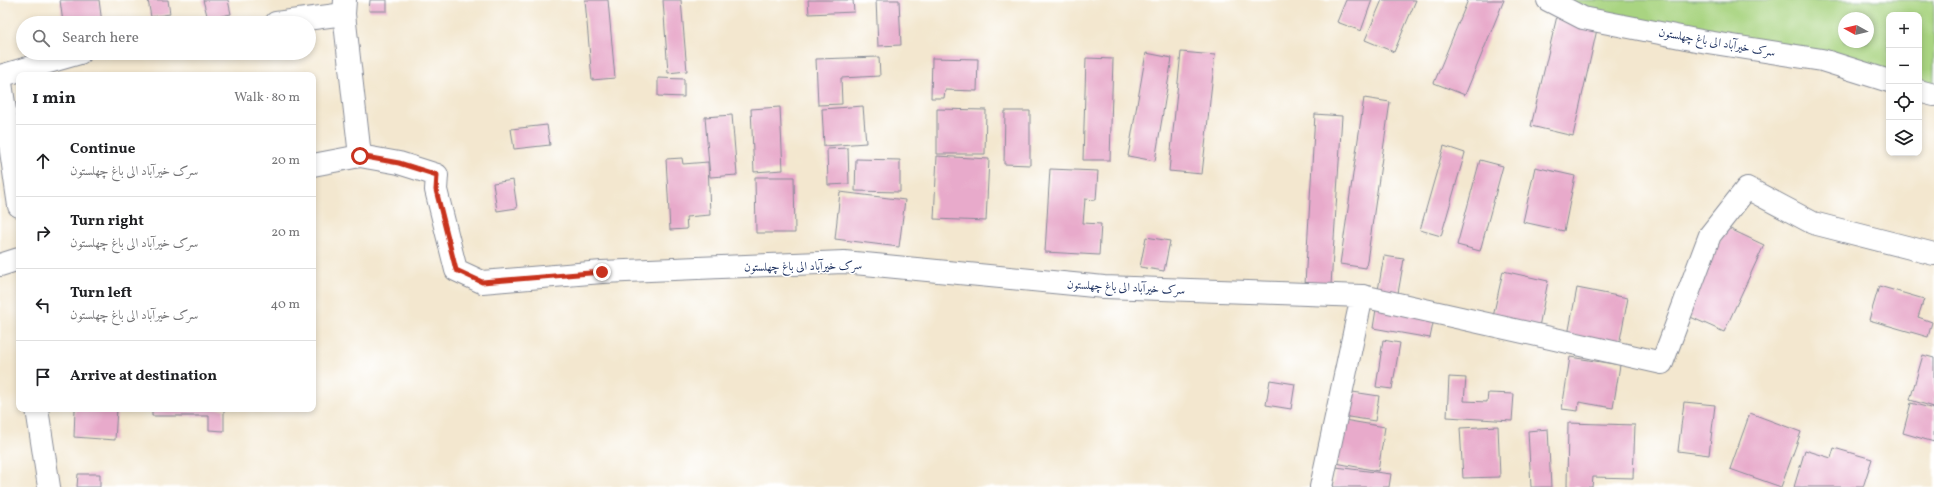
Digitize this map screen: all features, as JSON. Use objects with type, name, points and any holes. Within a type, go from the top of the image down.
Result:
[{"type":"street","name":"سرک خیرآباد الی باغ چهلستون","points":[[1548,0],[1584,18],[1701,41],[1822,60],[1886,80]]},
{"type":"street","points":[[306,16],[345,7],[360,156],[316,164]]},
{"type":"street","points":[[16,185],[0,76],[56,60]]},
{"type":"street","points":[[1922,92],[1934,95]]},
{"type":"street","name":"سرک خیرآباد الی باغ چهلستون","points":[[360,156],[399,163],[437,175],[436,190],[456,270],[482,282],[602,272],[844,262],[1104,287],[1362,296]]},
{"type":"street","points":[[1321,487],[1362,296],[1662,363],[1710,235],[1747,188],[1813,223],[1934,254]]},
{"type":"street","points":[[0,265],[16,260]]},
{"type":"street","points":[[37,412],[49,487]]},
{"type":"green space","points":[[1548,0],[1934,0],[1934,95],[1922,92],[1922,12],[1886,12],[1886,80]]},
{"type":"building","points":[[60,0],[99,0],[101,16],[62,16]]},
{"type":"building","points":[[148,0],[168,0],[170,14],[151,16]]},
{"type":"building","points":[[203,0],[228,0],[231,14],[222,16],[207,16]]},
{"type":"building","points":[[370,0],[387,0],[387,11],[369,11]]},
{"type":"building","points":[[585,0],[608,0],[615,78],[592,80]]},
{"type":"building","points":[[663,0],[681,0],[687,71],[668,73]]},
{"type":"building","points":[[808,0],[853,0],[854,12],[809,14]]},
{"type":"building","points":[[876,0],[899,0],[901,45],[878,46]]},
{"type":"building","points":[[1346,0],[1372,0],[1361,31],[1337,22]]},
{"type":"building","points":[[1382,0],[1416,0],[1394,52],[1365,40]]},
{"type":"building","points":[[1468,0],[1504,0],[1465,95],[1434,83]]},
{"type":"building","points":[[1557,16],[1598,25],[1573,136],[1531,126]]},
{"type":"building","points":[[1181,52],[1215,55],[1202,174],[1169,171]]},
{"type":"building","points":[[1146,53],[1172,58],[1155,161],[1128,156]]},
{"type":"building","points":[[879,57],[880,76],[841,78],[842,104],[818,105],[816,59]]},
{"type":"building","points":[[932,58],[978,59],[977,91],[945,90],[944,98],[931,98]]},
{"type":"building","points":[[1086,58],[1113,59],[1110,160],[1083,160]]},
{"type":"building","points":[[658,78],[684,79],[684,97],[658,96]]},
{"type":"building","points":[[1364,98],[1390,102],[1366,268],[1340,264]]},
{"type":"building","points":[[863,106],[866,143],[824,146],[822,109]]},
{"type":"building","points":[[780,107],[783,170],[754,172],[751,109]]},
{"type":"building","points":[[937,109],[986,110],[985,154],[937,154]]},
{"type":"building","points":[[1005,111],[1030,111],[1030,165],[1004,164]]},
{"type":"building","points":[[1315,114],[1342,116],[1331,285],[1305,284]]},
{"type":"building","points":[[732,115],[737,175],[710,177],[705,117]]},
{"type":"building","points":[[547,125],[550,145],[514,149],[511,129]]},
{"type":"building","points":[[1444,146],[1465,153],[1441,236],[1420,230]]},
{"type":"building","points":[[848,148],[849,184],[828,185],[827,149]]},
{"type":"building","points":[[937,156],[989,159],[986,221],[934,219]]},
{"type":"building","points":[[682,158],[683,164],[708,162],[710,215],[686,217],[687,229],[670,230],[666,159]]},
{"type":"building","points":[[856,159],[900,160],[900,192],[855,191]]},
{"type":"building","points":[[1480,160],[1503,166],[1480,251],[1457,245]]},
{"type":"building","points":[[1535,167],[1575,176],[1564,231],[1523,222]]},
{"type":"building","points":[[1050,169],[1098,171],[1096,200],[1085,199],[1083,223],[1101,224],[1099,255],[1045,252]]},
{"type":"building","points":[[755,177],[794,177],[795,233],[756,233]]},
{"type":"building","points":[[513,180],[517,208],[497,211],[493,183]]},
{"type":"building","points":[[840,192],[905,200],[899,247],[835,239]]},
{"type":"building","points":[[1726,227],[1764,245],[1724,332],[1686,315]]},
{"type":"building","points":[[1146,237],[1170,241],[1164,271],[1140,267]]},
{"type":"building","points":[[1384,256],[1404,259],[1397,299],[1377,296]]},
{"type":"building","points":[[1503,271],[1548,281],[1539,327],[1493,317]]},
{"type":"building","points":[[1879,286],[1924,299],[1918,317],[1932,322],[1928,337],[1869,320]]},
{"type":"building","points":[[1577,288],[1628,298],[1619,345],[1568,335]]},
{"type":"building","points":[[1377,303],[1435,314],[1430,338],[1373,328]]},
{"type":"building","points":[[1383,340],[1400,343],[1392,389],[1376,387]]},
{"type":"building","points":[[1923,355],[1934,358],[1934,407],[1910,400]]},
{"type":"building","points":[[1570,357],[1620,365],[1613,408],[1579,402],[1578,411],[1562,409]]},
{"type":"building","points":[[1449,377],[1466,378],[1464,401],[1487,402],[1488,393],[1514,394],[1512,421],[1447,417]]},
{"type":"building","points":[[1270,380],[1295,384],[1291,409],[1266,405]]},
{"type":"building","points":[[1346,391],[1379,396],[1375,421],[1342,416]]},
{"type":"building","points":[[1684,402],[1715,405],[1709,455],[1678,451]]},
{"type":"building","points":[[1911,403],[1934,409],[1934,442],[1903,433]]},
{"type":"building","points":[[75,412],[117,412],[115,440],[74,437]]},
{"type":"building","points":[[152,412],[224,412],[224,431],[209,430],[209,416],[152,416]]},
{"type":"building","points":[[1750,413],[1801,432],[1781,487],[1730,469]]},
{"type":"building","points":[[1344,420],[1385,427],[1378,471],[1336,463]]},
{"type":"building","points":[[1568,423],[1635,425],[1633,478],[1593,477],[1592,487],[1567,487]]},
{"type":"building","points":[[1498,426],[1500,477],[1463,478],[1460,428]]},
{"type":"building","points":[[1548,429],[1551,487],[1531,487],[1528,431]]},
{"type":"building","points":[[1834,448],[1872,459],[1863,487],[1794,487],[1805,450],[1831,458]]},
{"type":"building","points":[[1336,467],[1391,474],[1389,487],[1333,487]]},
{"type":"building","points":[[78,474],[100,474],[100,487],[77,487]]},
{"type":"route","points":[[360,156],[399,163],[437,175],[436,190],[456,270],[482,282],[602,272]]}]
